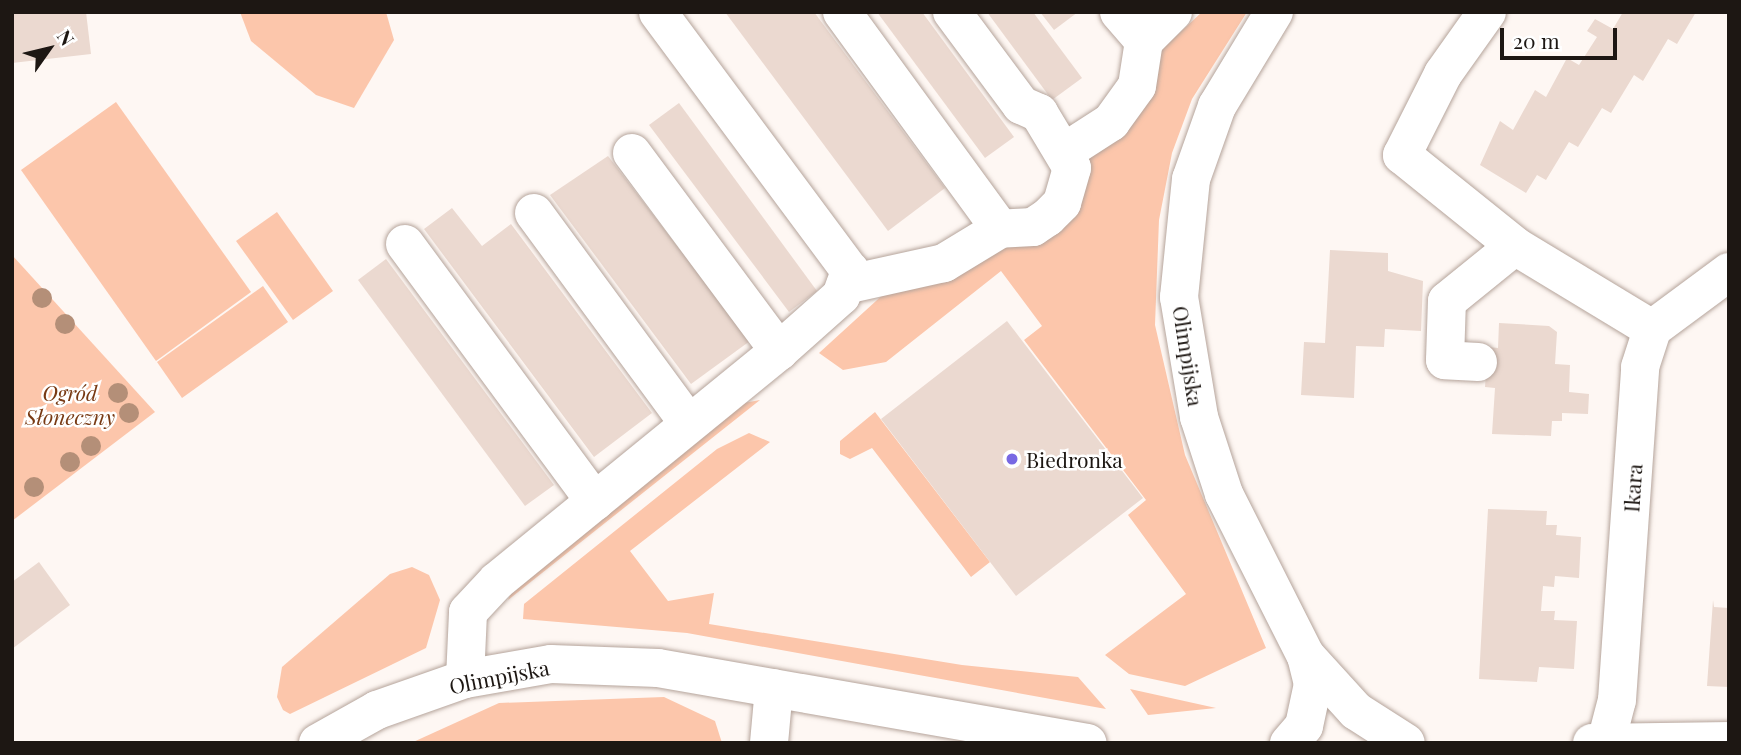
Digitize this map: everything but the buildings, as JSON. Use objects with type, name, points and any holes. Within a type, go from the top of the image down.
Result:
[{"type":"street","points":[[465,679],[468,612],[841,296],[850,271],[835,244],[658,12]]},
{"type":"street","points":[[842,12],[1000,229]]},
{"type":"street","points":[[845,285],[944,263],[1000,229],[1033,227],[1062,203],[1072,182],[1066,151],[1039,113],[1021,105],[952,12]]},
{"type":"street","points":[[1066,151],[1127,105],[1144,64],[1144,41],[1119,12]]},
{"type":"street","points":[[1144,41],[1173,12]]},
{"type":"street","name":"Olimpijska","points":[[1274,12],[1217,106],[1191,179],[1179,297],[1199,417],[1224,494],[1306,656],[1356,711],[1406,743]]},
{"type":"street","points":[[1487,12],[1443,74],[1402,155],[1515,246],[1652,329],[1729,272]]},
{"type":"street","points":[[632,153],[779,351]]},
{"type":"street","points":[[534,214],[688,423]]},
{"type":"street","points":[[405,244],[595,502]]},
{"type":"street","points":[[1478,362],[1445,360],[1447,301],[1515,246]]},
{"type":"street","name":"Ikara","points":[[1599,742],[1617,700],[1640,367],[1652,329]]},
{"type":"street","name":"Olimpijska","points":[[1289,743],[1311,705],[1306,656]]},
{"type":"street","name":"Olimpijska","points":[[318,743],[377,710],[465,679],[565,664],[658,668],[1087,743]]},
{"type":"street","points":[[769,743],[774,688]]},
{"type":"street","points":[[1599,742],[1729,741]]},
{"type":"green space","points":[[240,12],[386,12],[394,40],[354,108],[316,95],[251,41]]},
{"type":"green space","points":[[1202,12],[1247,12],[1192,99],[1172,153],[1159,220],[1155,325],[1185,455],[1266,648],[1185,686],[1129,674],[1105,655],[1186,594],[1128,515],[1146,500],[1024,340],[1042,326],[1001,271],[886,362],[843,370],[819,353],[888,290],[994,246],[1084,160],[1159,52]]},
{"type":"green space","points":[[116,102],[251,292],[156,361],[21,170]]},
{"type":"green space","points":[[277,212],[333,291],[293,320],[236,241]]},
{"type":"green space","name":"Ogród Słoneczny","points":[[12,255],[155,412],[12,521]]},
{"type":"green space","points":[[263,286],[288,322],[182,398],[157,362]]},
{"type":"green space","points":[[760,400],[508,600],[513,588],[744,403]]},
{"type":"green space","points":[[875,412],[990,562],[971,577],[872,448],[850,459],[840,454],[840,441]]},
{"type":"green space","points":[[749,433],[770,442],[630,551],[668,601],[714,593],[709,624],[962,665],[1078,677],[1106,709],[687,633],[523,619],[524,604],[717,449]]},
{"type":"green space","points":[[412,567],[429,575],[440,600],[426,648],[290,714],[283,710],[277,697],[282,667],[390,574]]},
{"type":"green space","points":[[1130,689],[1216,708],[1148,715]]},
{"type":"green space","points":[[664,697],[715,721],[722,743],[411,743],[499,703]]},
{"type":"place","name":"Biedronka","points":[[1012,459]]}]
